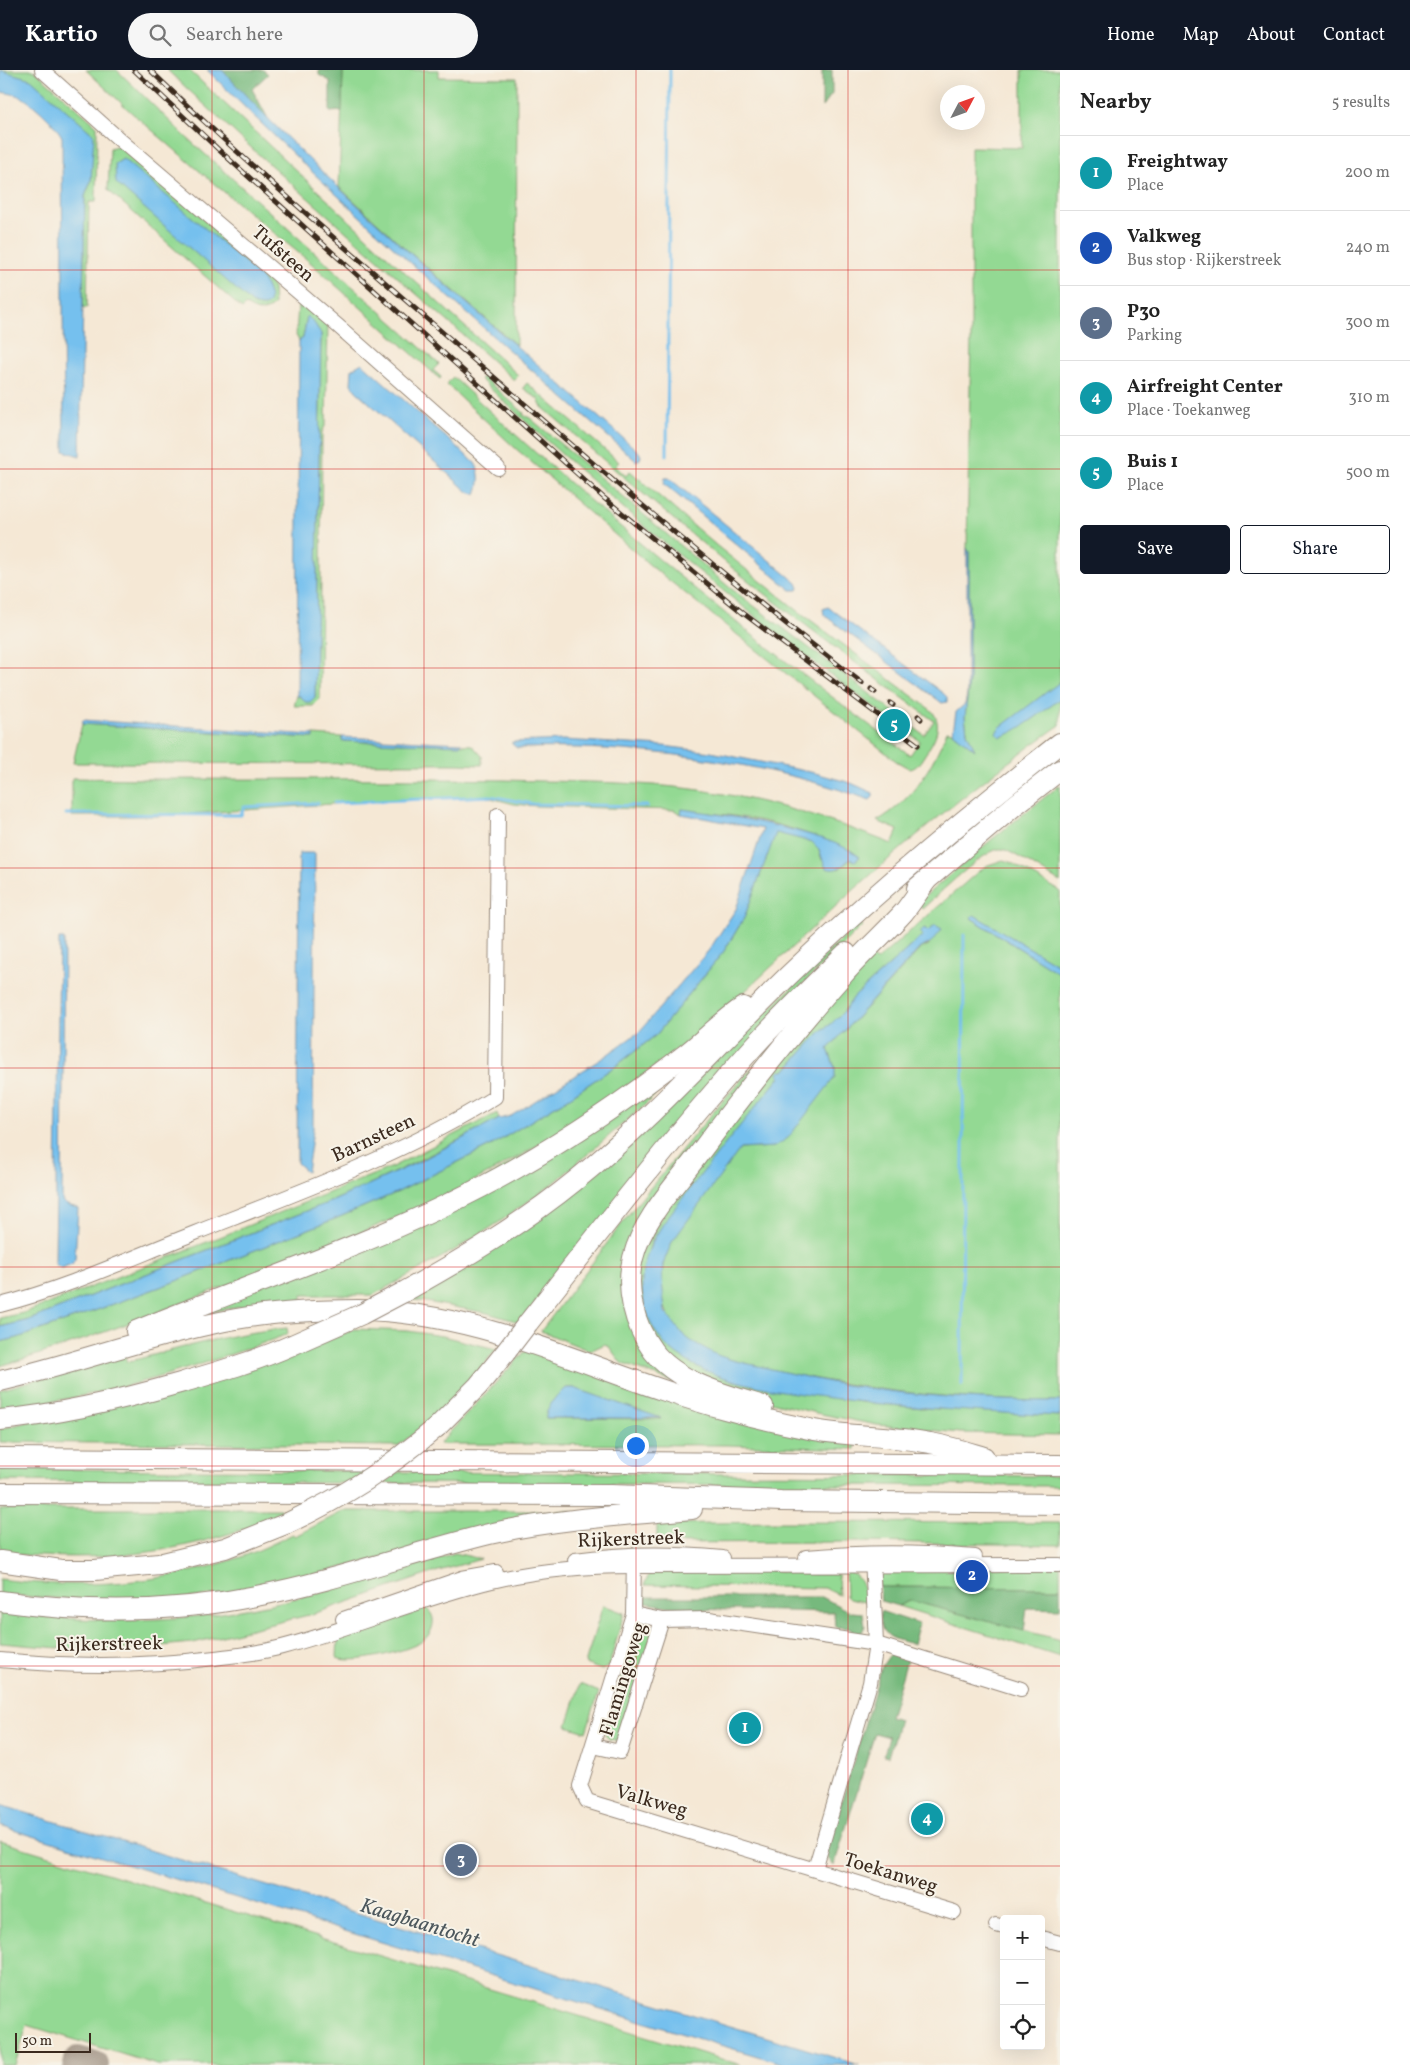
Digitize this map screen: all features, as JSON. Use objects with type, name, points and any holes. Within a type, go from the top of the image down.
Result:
[{"type":"highway","points":[[0,1420],[94,1406],[231,1369],[362,1314],[476,1252],[544,1205],[576,1180],[659,1106],[788,976],[914,861],[1060,743]]},
{"type":"highway","points":[[0,1562],[61,1570],[95,1570],[159,1564],[225,1548],[288,1523],[325,1505],[360,1485],[415,1446],[478,1386],[696,1112],[749,1052],[864,936],[1015,805],[1060,770]]},
{"type":"highway","points":[[853,1435],[720,1392],[693,1381],[673,1369],[654,1352],[634,1315],[630,1288],[633,1258],[644,1230],[657,1209],[729,1114],[844,974],[905,911],[926,881]]},
{"type":"highway","points":[[39,1371],[362,1243],[457,1200],[522,1165],[594,1120],[683,1056],[736,1011],[788,976]]},
{"type":"highway","points":[[0,1381],[165,1334],[213,1323],[265,1314],[360,1310],[416,1316],[494,1330],[562,1352],[660,1389],[722,1408],[815,1430],[929,1442],[1012,1464]]},
{"type":"highway","points":[[0,1458],[1060,1465]]},
{"type":"highway","points":[[0,1493],[611,1495],[781,1501],[1060,1504]]},
{"type":"highway","points":[[0,1601],[40,1607],[136,1610],[211,1604],[300,1586],[491,1534],[591,1518],[781,1501]]},
{"type":"street","name":"Tufsteen","points":[[42,70],[114,135],[330,319],[498,468]]},
{"type":"street","name":"Barnsteen","points":[[0,1305],[21,1300],[93,1273],[364,1164],[450,1122],[495,1097],[498,815]]},
{"type":"street","name":"Rijkerstreek","points":[[872,1559],[942,1554],[993,1558],[1060,1559]]},
{"type":"street","name":"Rijkerstreek","points":[[0,1660],[55,1666],[111,1666],[229,1657],[281,1648],[492,1581],[548,1571],[605,1566],[634,1560],[872,1559],[1060,1565]]},
{"type":"street","points":[[815,1869],[870,1683],[876,1644],[872,1559]]},
{"type":"street","name":"Flamingoweg","points":[[580,1786],[633,1614],[634,1560]]},
{"type":"street","name":"Flamingoweg","points":[[593,1746],[620,1752],[662,1620],[633,1614]]},
{"type":"street","points":[[662,1620],[709,1619],[876,1644],[1021,1689]]},
{"type":"street","name":"Valkweg","points":[[580,1786],[587,1801],[815,1869]]},
{"type":"street","name":"Toekanweg","points":[[815,1869],[954,1912]]},
{"type":"street","points":[[1045,1939],[1060,1943]]},
{"type":"green space","points":[[0,70],[32,70],[36,72],[97,126],[96,202],[89,202],[87,308],[83,308],[85,196],[91,181],[93,135]]},
{"type":"green space","points":[[86,70],[117,70],[186,137],[439,364],[433,370],[441,377],[440,379],[311,263],[218,187],[132,113]]},
{"type":"green space","points":[[167,70],[189,70],[384,253],[518,375],[514,380],[258,154]]},
{"type":"green space","points":[[222,70],[263,70],[268,74],[252,89],[270,122]]},
{"type":"green space","points":[[319,70],[343,70],[342,111],[330,112],[330,81],[319,75]]},
{"type":"green space","points":[[343,70],[439,70],[439,77],[517,78],[516,345],[406,249],[339,187]]},
{"type":"green space","points":[[822,70],[832,70],[832,94],[822,107]]},
{"type":"green space","points":[[1022,70],[1060,70],[1060,683],[997,731],[1002,737],[1033,719],[1060,699],[1060,725],[1001,768],[917,835],[684,1044],[552,1137],[465,1186],[360,1233],[117,1328],[0,1366],[0,1342],[17,1338],[171,1283],[337,1218],[398,1192],[492,1145],[570,1097],[617,1065],[656,1035],[724,951],[744,918],[776,832],[812,842],[818,848],[822,860],[839,869],[852,858],[852,851],[832,843],[792,829],[749,818],[682,810],[681,814],[674,810],[537,806],[514,804],[484,796],[361,802],[157,816],[72,816],[72,778],[451,779],[654,785],[731,795],[759,801],[839,824],[892,844],[898,830],[877,821],[890,813],[911,793],[927,771],[947,731],[953,732],[974,749],[967,732],[965,717],[969,681],[969,552],[967,548],[971,334],[971,147],[1022,148]]},
{"type":"green space","points":[[119,145],[274,278],[270,282],[273,289],[274,305],[264,311],[253,309],[246,305],[242,309],[108,190],[110,148]],"holes":[[[123,160],[259,274],[269,301],[265,305],[260,306],[115,164]]]},
{"type":"green space","points":[[302,303],[328,323],[326,424],[322,432],[320,699],[313,706],[294,706],[297,696],[315,697],[321,334],[307,317],[303,338],[299,341],[296,335],[298,306]]},
{"type":"green space","points":[[453,377],[563,477],[676,573],[791,666],[910,755],[920,741],[749,612],[639,522],[532,428],[480,379],[483,377],[524,413],[523,415],[530,418],[729,587],[924,735],[934,721],[741,575],[615,470],[541,406],[538,399],[523,388],[527,383],[619,462],[615,466],[626,476],[630,471],[717,546],[797,610],[931,710],[937,722],[936,734],[918,764],[910,769],[896,761],[651,566],[514,447],[446,384]]},
{"type":"green space","points":[[82,724],[313,738],[314,735],[342,737],[342,741],[472,745],[482,756],[482,765],[73,763]]},
{"type":"green space","points":[[1060,785],[1060,882],[1007,851],[1002,849],[995,850],[985,855],[922,909],[918,902]]},
{"type":"green space","points":[[1003,860],[1010,862],[1060,891],[1060,966],[974,916],[971,918],[1060,974],[1060,1401],[950,1397],[878,1389],[806,1377],[737,1361],[715,1355],[694,1345],[685,1338],[672,1322],[664,1305],[662,1295],[663,1265],[667,1252],[684,1222],[740,1149],[774,1147],[835,1068],[828,1049],[921,948],[929,945],[928,931],[925,928],[921,932],[923,935],[854,997],[844,1011],[822,1030],[785,1071],[779,1072],[780,1077],[652,1240],[642,1280],[652,1325],[670,1349],[733,1381],[861,1402],[922,1408],[1060,1416],[1060,1435],[961,1433],[877,1425],[759,1399],[675,1366],[638,1313],[636,1259],[689,1173],[870,956],[876,961],[980,870]]},
{"type":"green space","points":[[859,922],[862,926],[792,995],[519,1322],[487,1313],[410,1299],[455,1274],[757,1021]]},
{"type":"green space","points":[[805,1010],[654,1207],[626,1288],[677,1376],[675,1383],[621,1363],[605,1344],[590,1351],[541,1331],[632,1210],[724,1099]]},
{"type":"green space","points":[[699,1050],[646,1104],[554,1183],[498,1223],[453,1251],[373,1295],[302,1295],[302,1300],[236,1307],[167,1321],[402,1229]]},
{"type":"green space","points":[[497,1113],[499,1119],[418,1161],[335,1200],[29,1320],[0,1327],[0,1318],[23,1313],[60,1299],[220,1237],[392,1167]]},
{"type":"green space","points":[[287,1328],[288,1334],[183,1370],[110,1390],[37,1404],[0,1408],[0,1390],[124,1354],[127,1362],[226,1337]]},
{"type":"green space","points":[[355,1329],[408,1331],[442,1336],[496,1349],[478,1372],[437,1415],[398,1446],[0,1442],[0,1429],[296,1354]]},
{"type":"green space","points":[[529,1347],[856,1442],[855,1449],[726,1445],[439,1444]],"holes":[[[574,1388],[661,1419],[546,1418],[548,1409],[556,1397],[563,1390]]]},
{"type":"green space","points":[[0,1469],[368,1471],[350,1483],[0,1481]]},
{"type":"green space","points":[[399,1472],[1060,1476],[1060,1486],[384,1483]]},
{"type":"green space","points":[[0,1509],[280,1509],[283,1514],[212,1539],[178,1547],[144,1553],[75,1557],[0,1553]]},
{"type":"green space","points":[[344,1511],[572,1511],[242,1592],[141,1603],[0,1595],[0,1579],[61,1584],[91,1584],[152,1579],[212,1566],[248,1555],[293,1534],[295,1536]]},
{"type":"green space","points":[[773,1522],[1060,1523],[1060,1545],[857,1542],[657,1543],[657,1524]]},
{"type":"green space","points":[[455,1553],[481,1559],[435,1572],[313,1614],[193,1643],[126,1649],[71,1649],[0,1643],[0,1612],[104,1620],[182,1618],[208,1615],[302,1597]]},
{"type":"green space","points":[[1060,1565],[1060,1588],[879,1587],[882,1570]]},
{"type":"green space","points":[[845,1569],[861,1582],[865,1602],[849,1599],[846,1596]]},
{"type":"green space","points":[[767,1570],[808,1574],[838,1574],[839,1595],[824,1588],[644,1585],[651,1571]]},
{"type":"green space","points":[[879,1587],[1060,1588],[1060,1609],[1027,1608],[1024,1631],[916,1602],[909,1601],[898,1606],[881,1601]]},
{"type":"green space","points":[[645,1597],[822,1597],[850,1612],[863,1613],[865,1626],[861,1634],[854,1635],[852,1628],[835,1627],[834,1612],[687,1609],[645,1603]]},
{"type":"green space","points":[[909,1601],[1060,1640],[1060,1657],[898,1606]]},
{"type":"green space","points":[[603,1605],[624,1613],[609,1666],[602,1670],[585,1664]]},
{"type":"green space","points":[[420,1606],[430,1612],[433,1622],[430,1632],[421,1642],[414,1646],[380,1656],[355,1660],[337,1658],[338,1635]]},
{"type":"green space","points":[[880,1611],[919,1624],[913,1644],[888,1635],[882,1626]]},
{"type":"green space","points":[[638,1623],[654,1628],[620,1741],[609,1739],[604,1731]]},
{"type":"green space","points":[[894,1654],[908,1657],[890,1717],[899,1720],[888,1757],[884,1756],[889,1737],[875,1733],[834,1866],[826,1853],[882,1666],[889,1656]]},
{"type":"green space","points":[[580,1684],[599,1692],[586,1732],[567,1726]]},
{"type":"green space","points":[[0,1841],[741,2065],[157,2065],[27,2025],[15,2065],[0,2065]]},
{"type":"water","points":[[0,70],[31,79],[94,135],[91,181],[85,196],[80,456],[64,451],[62,137],[50,121],[28,101],[12,94],[0,92]]},
{"type":"water","points":[[207,70],[222,70],[321,171],[425,267],[639,452],[640,459],[636,461],[363,220]]},
{"type":"water","points":[[123,159],[259,274],[270,297],[267,305],[253,304],[116,183],[115,164]]},
{"type":"water","points":[[307,316],[321,334],[315,697],[310,702],[305,702],[300,696],[297,696],[299,341],[303,338]]},
{"type":"water","points":[[362,363],[475,463],[479,478],[476,494],[468,492],[356,391],[351,384],[352,369]]},
{"type":"water","points":[[665,478],[669,478],[797,583],[798,590],[791,590],[664,484]]},
{"type":"water","points":[[967,548],[969,552],[969,681],[965,717],[967,732],[975,750],[953,732],[956,712],[965,704],[967,695]]},
{"type":"water","points":[[828,607],[944,694],[947,697],[947,702],[942,703],[824,615],[823,609]]},
{"type":"water","points":[[1060,682],[1060,699],[1031,721],[1007,735],[1000,737],[996,733],[999,728]]},
{"type":"water","points":[[83,720],[314,735],[314,738],[82,724]]},
{"type":"water","points":[[342,737],[462,743],[461,745],[342,741]]},
{"type":"water","points":[[564,740],[663,746],[711,752],[815,773],[851,783],[873,793],[873,797],[870,800],[784,774],[696,758],[607,749],[517,748],[512,744],[512,742]]},
{"type":"water","points":[[682,809],[747,819],[795,830],[836,844],[860,857],[855,861],[850,859],[836,869],[826,868],[818,848],[812,842],[776,833],[744,918],[724,951],[656,1035],[617,1065],[570,1097],[492,1145],[398,1192],[337,1218],[171,1283],[17,1338],[0,1342],[0,1327],[29,1320],[335,1200],[418,1162],[499,1119],[511,1116],[604,1057],[639,1032],[709,950],[736,909],[763,829],[681,814]]},
{"type":"water","points":[[299,853],[315,853],[313,1130],[307,1172],[297,1163]]},
{"type":"water","points":[[974,915],[1060,966],[1060,974],[971,918]]},
{"type":"water","points":[[935,925],[942,929],[935,938],[920,948],[828,1049],[835,1068],[835,1077],[788,1138],[774,1147],[740,1149],[672,1242],[663,1264],[662,1281],[665,1312],[686,1338],[717,1355],[732,1360],[840,1384],[894,1392],[977,1399],[1060,1401],[1060,1416],[912,1407],[853,1401],[742,1383],[703,1369],[685,1360],[670,1349],[662,1341],[650,1322],[643,1300],[642,1277],[644,1266],[647,1254],[657,1233],[670,1214],[780,1077],[778,1073],[785,1071],[822,1030],[844,1011],[854,997],[923,935],[920,932],[924,928],[928,931]]},
{"type":"water","points":[[59,939],[64,939],[62,1201],[67,1205],[78,1208],[75,1259],[72,1264],[61,1268],[55,1264]]},
{"type":"water","points":[[567,1388],[574,1388],[661,1418],[546,1418],[546,1414],[553,1401]]},
{"type":"water","points":[[0,1805],[859,2065],[788,2065],[703,2040],[0,1826]]},
{"type":"waterway","points":[[667,455],[670,70]]},
{"type":"waterway","points":[[334,803],[490,796],[533,804],[647,806]]},
{"type":"waterway","points":[[66,814],[241,815],[244,807],[318,803]]},
{"type":"waterway","points":[[962,1385],[964,935]]},
{"type":"taxiway","points":[[77,2065],[78,2060],[95,2065]]},
{"type":"railway","points":[[134,70],[219,150],[604,498],[743,613],[918,745]]},
{"type":"railway","points":[[150,70],[298,206],[601,470],[756,600],[862,683]]},
{"type":"railway","points":[[871,689],[875,692]]},
{"type":"railway","points":[[918,716],[921,719]]},
{"type":"place","name":"Buis 1","points":[[894,725]]},
{"type":"place","name":"Valkweg","points":[[972,1576]]},
{"type":"place","name":"Freightway","points":[[745,1728]]},
{"type":"place","name":"Airfreight Center","points":[[927,1819]]},
{"type":"place","name":"P30","points":[[461,1860]]},
{"type":"water label","name":"Kaagbaantocht","points":[[420,1922]]}]
